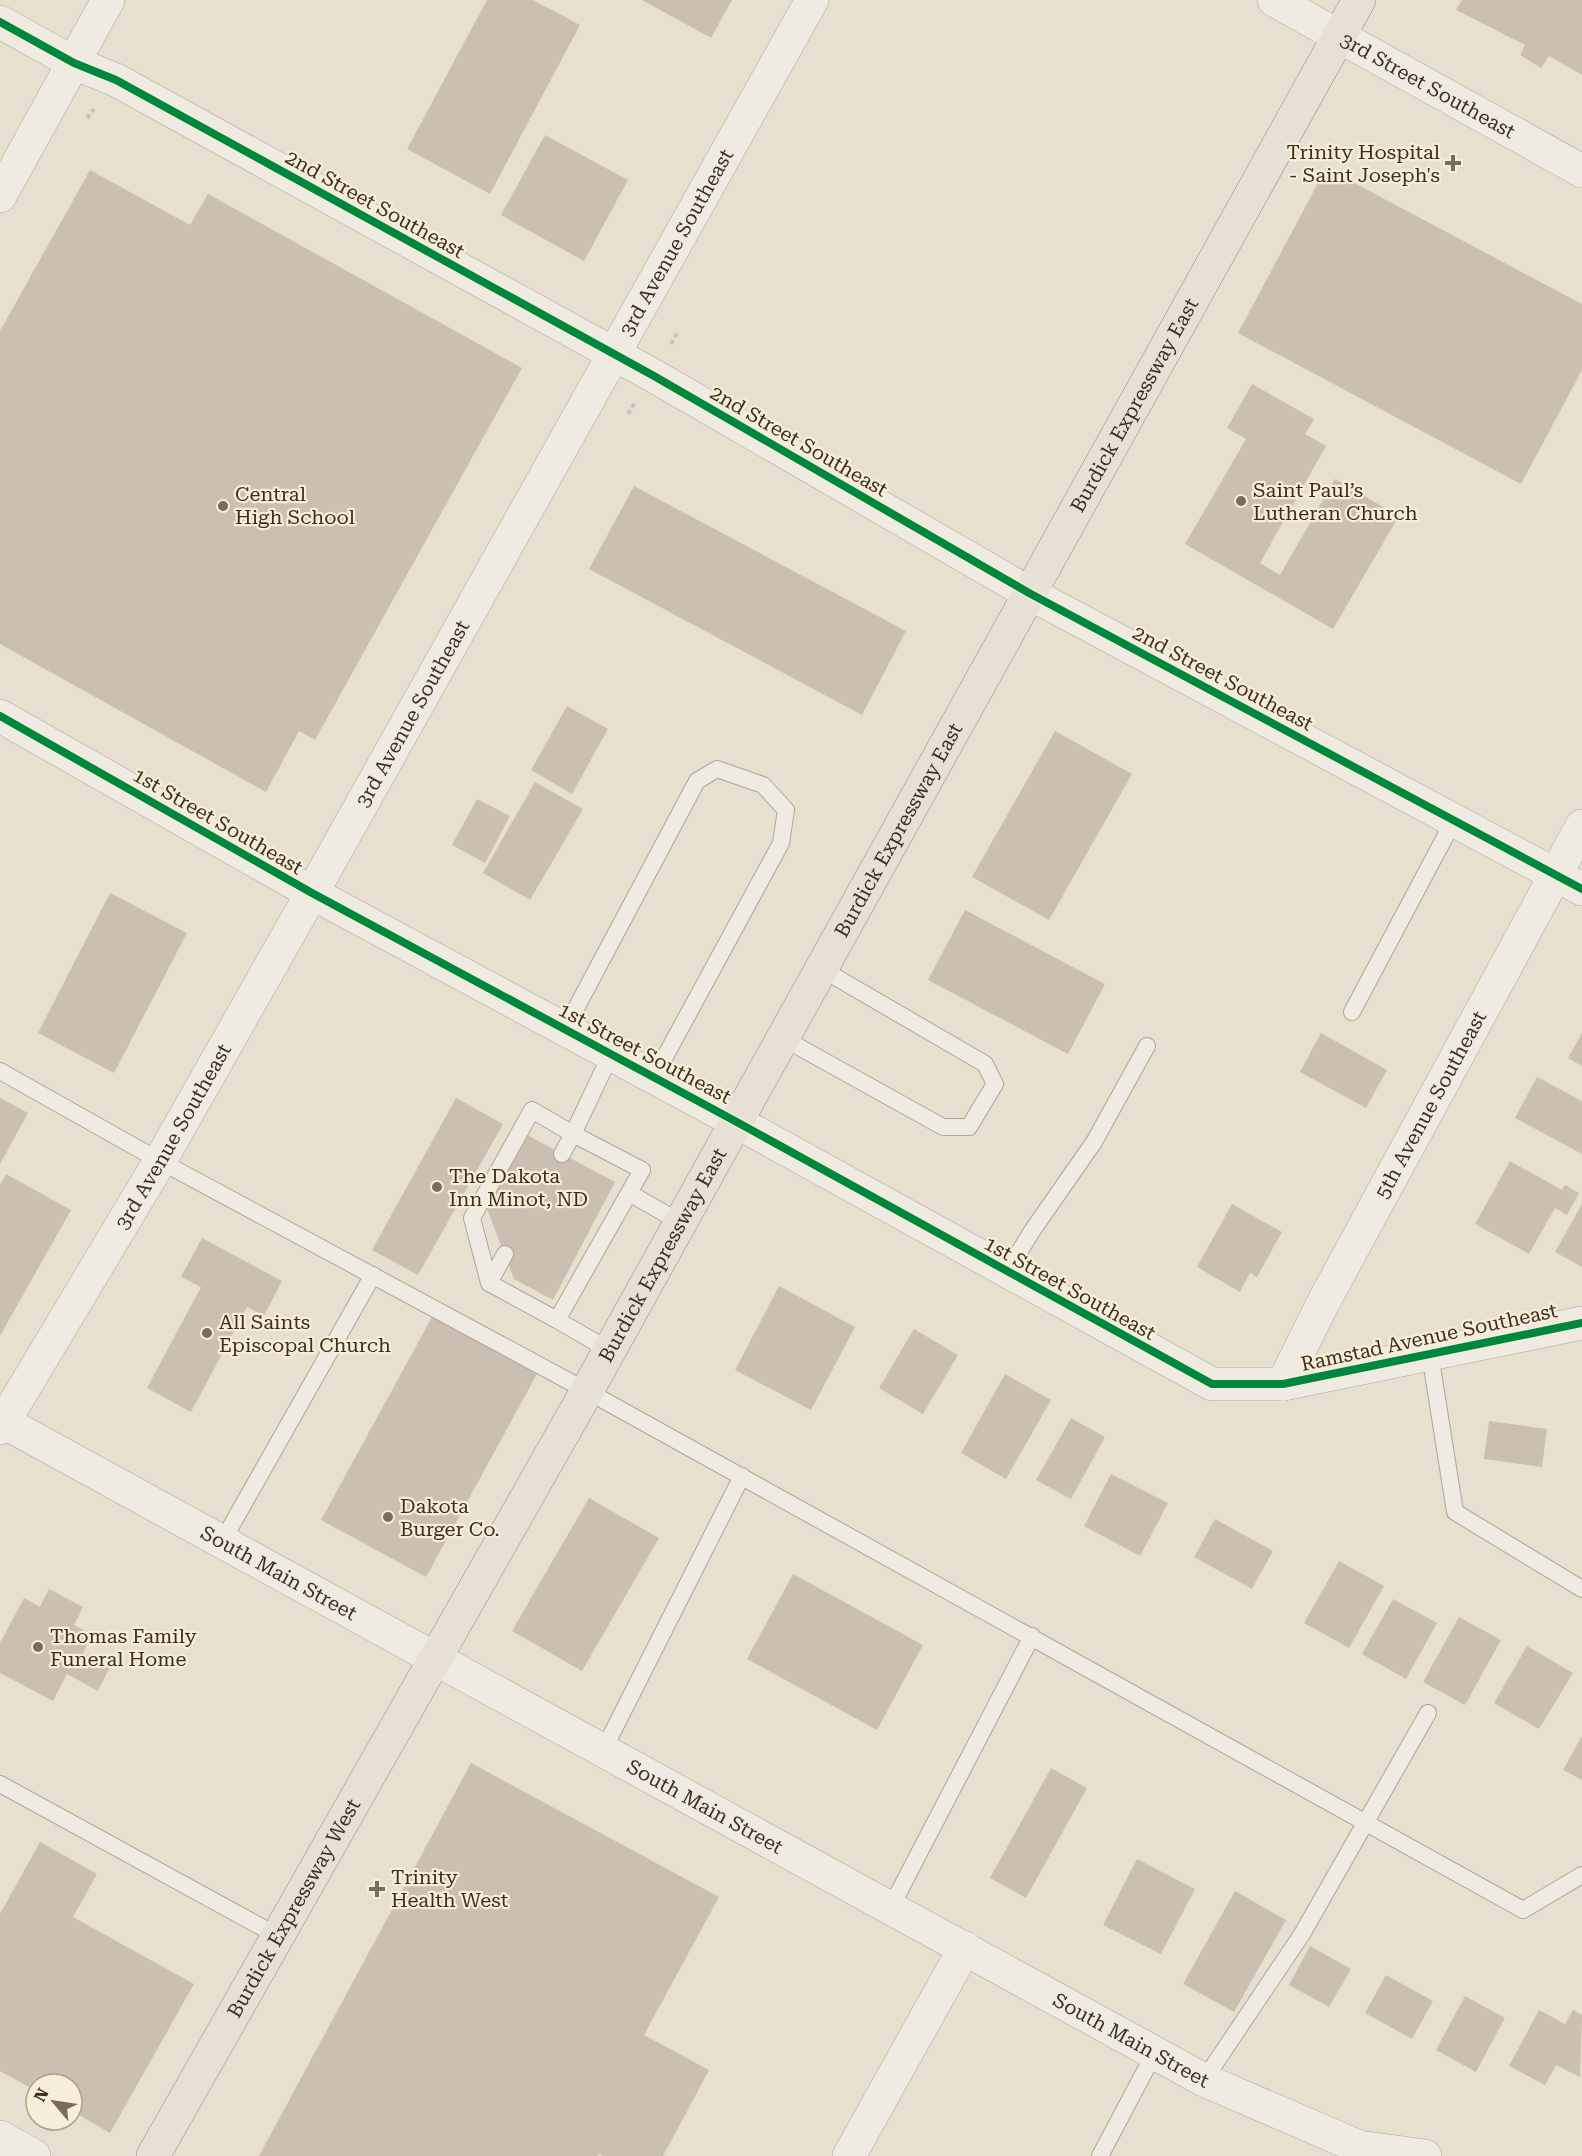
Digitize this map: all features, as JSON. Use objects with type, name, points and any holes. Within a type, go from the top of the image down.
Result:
[{"type":"main road","name":"Burdick Expressway East","points":[[435,1660],[587,1391],[781,1037],[1359,0]]},
{"type":"main road","name":"Burdick Expressway West","points":[[153,2156],[276,1935],[435,1660]]},
{"type":"street","points":[[0,196],[108,0]]},
{"type":"street","name":"3rd Avenue Southeast","points":[[1,1423],[160,1161],[812,0]]},
{"type":"street","name":"3rd Street Southeast","points":[[1274,0],[1582,171]]},
{"type":"street","name":"2nd Street Southeast","points":[[0,22],[74,63],[116,80],[612,355],[654,376],[1029,593],[1569,881]]},
{"type":"street","name":"1st Street Southeast","points":[[0,716],[312,893],[735,1120],[1212,1384],[1283,1384]]},
{"type":"street","name":"5th Avenue Southeast","points":[[1283,1384],[1324,1301],[1569,881],[1582,826]]},
{"type":"street","name":"Ramstad Avenue Southeast","points":[[1283,1384],[1582,1323]]},
{"type":"street","name":"South Main Street","points":[[1,1423],[891,1907],[1204,2080],[1359,2147],[1425,2156]]},
{"type":"street","points":[[849,2156],[965,1948]]},
{"type":"street","points":[[0,2137],[34,2156]]},
{"type":"lane","points":[[565,1029],[697,781],[717,769],[763,785],[786,810],[781,843],[654,1077]]},
{"type":"lane","points":[[1352,1012],[1454,820]]},
{"type":"lane","points":[[781,1037],[943,1127],[969,1127],[995,1084],[985,1064],[820,968]]},
{"type":"lane","points":[[1007,1272],[1032,1231],[1094,1142],[1147,1046]]},
{"type":"lane","points":[[562,1154],[611,1054]]},
{"type":"lane","points":[[0,1071],[160,1161],[742,1476],[1523,1910],[1582,1875]]},
{"type":"lane","points":[[557,1320],[642,1170],[532,1110],[472,1218],[489,1283],[609,1350]]},
{"type":"lane","points":[[629,1193],[680,1222]]},
{"type":"lane","points":[[489,1283],[505,1254]]},
{"type":"lane","points":[[222,1542],[373,1275]]},
{"type":"lane","points":[[1430,1354],[1455,1512],[1582,1589]]},
{"type":"lane","points":[[603,1751],[742,1476]]},
{"type":"lane","points":[[891,1907],[1032,1636]]},
{"type":"lane","points":[[1204,2080],[1302,1934],[1368,1822],[1428,1713]]},
{"type":"lane","points":[[0,1784],[276,1935]]},
{"type":"lane","points":[[1100,2156],[1155,2052]]},
{"type":"building","points":[[487,0],[533,0],[580,25],[490,194],[407,149]]},
{"type":"building","points":[[642,0],[732,0],[711,38]]},
{"type":"building","points":[[1462,0],[1582,0],[1582,75],[1549,56],[1541,68],[1520,55],[1525,45],[1456,10]]},
{"type":"building","points":[[545,135],[628,180],[584,261],[501,215]]},
{"type":"building","points":[[1326,168],[1582,304],[1582,370],[1521,484],[1238,333]]},
{"type":"building","name":"Central High School","points":[[90,170],[190,225],[208,194],[522,368],[315,740],[299,731],[266,792],[0,644],[0,331]]},
{"type":"building","points":[[1252,384],[1314,419],[1305,434],[1326,446],[1260,563],[1280,575],[1335,479],[1399,516],[1333,629],[1185,544],[1246,439],[1227,428]]},
{"type":"building","points":[[634,486],[906,631],[862,715],[589,569]]},
{"type":"building","points":[[567,706],[608,729],[572,794],[531,770]]},
{"type":"building","points":[[1055,731],[1132,774],[1049,920],[972,877]]},
{"type":"building","points":[[535,782],[583,809],[530,900],[483,873]]},
{"type":"building","points":[[477,799],[510,816],[485,863],[452,845]]},
{"type":"building","points":[[110,893],[187,933],[114,1073],[38,1033]]},
{"type":"building","points":[[965,910],[1105,984],[1068,1054],[928,980]]},
{"type":"building","points":[[1321,1033],[1387,1070],[1366,1108],[1300,1072]]},
{"type":"building","points":[[1582,1033],[1582,1066],[1568,1058]]},
{"type":"building","points":[[1537,1077],[1582,1101],[1582,1154],[1515,1118]]},
{"type":"building","points":[[0,1098],[28,1113],[0,1164]]},
{"type":"building","name":"The Dakota Inn Minot, ND","points":[[456,1098],[503,1124],[418,1275],[372,1250]]},
{"type":"building","points":[[527,1135],[615,1182],[553,1300],[514,1279],[487,1209]]},
{"type":"building","points":[[1510,1161],[1562,1190],[1565,1185],[1579,1193],[1567,1215],[1555,1208],[1529,1254],[1475,1224]]},
{"type":"building","points":[[6,1174],[71,1210],[0,1336],[0,1185]]},
{"type":"building","points":[[1232,1204],[1282,1232],[1257,1277],[1250,1273],[1240,1292],[1197,1267]]},
{"type":"building","points":[[1582,1204],[1582,1267],[1555,1252]]},
{"type":"building","points":[[202,1238],[282,1281],[264,1316],[247,1307],[191,1412],[147,1388],[201,1287],[181,1277]]},
{"type":"building","points":[[779,1286],[855,1327],[811,1410],[735,1370]]},
{"type":"building","points":[[432,1317],[537,1374],[426,1577],[321,1520]]},
{"type":"building","points":[[914,1329],[958,1355],[923,1414],[879,1388]]},
{"type":"building","points":[[1005,1374],[1051,1400],[1006,1479],[961,1453]]},
{"type":"building","points":[[1071,1418],[1105,1437],[1071,1499],[1036,1480]]},
{"type":"building","points":[[1489,1421],[1547,1429],[1542,1467],[1484,1459]]},
{"type":"building","points":[[1111,1474],[1168,1503],[1140,1556],[1084,1526]]},
{"type":"building","points":[[589,1498],[659,1538],[582,1671],[512,1631]]},
{"type":"building","points":[[1215,1519],[1273,1551],[1252,1589],[1194,1557]]},
{"type":"building","points":[[1339,1561],[1384,1586],[1349,1648],[1304,1623]]},
{"type":"building","points":[[793,1574],[923,1645],[877,1730],[747,1659]]},
{"type":"building","points":[[49,1589],[83,1607],[74,1625],[92,1635],[83,1653],[110,1667],[98,1691],[67,1674],[53,1701],[0,1673],[0,1643],[24,1598],[40,1607]]},
{"type":"building","points":[[1393,1599],[1437,1623],[1406,1679],[1362,1654]]},
{"type":"building","points":[[1459,1617],[1501,1640],[1465,1705],[1423,1682]]},
{"type":"building","points":[[1527,1646],[1573,1673],[1539,1729],[1494,1703]]},
{"type":"building","points":[[1582,1736],[1582,1780],[1563,1770]]},
{"type":"building","points":[[471,1763],[719,1897],[644,2035],[709,2070],[663,2156],[603,2156],[599,2154],[597,2156],[259,2156]]},
{"type":"building","points":[[1051,1768],[1087,1788],[1026,1898],[990,1878]]},
{"type":"building","points":[[40,1842],[97,1874],[73,1917],[194,1984],[110,2133],[84,2118],[84,2072],[24,2072],[24,2084],[0,2071],[0,1914]]},
{"type":"building","points":[[1137,1859],[1195,1889],[1161,1954],[1103,1925]]},
{"type":"building","points":[[1235,1891],[1286,1920],[1234,2012],[1183,1984]]},
{"type":"building","points":[[1310,1946],[1351,1969],[1329,2007],[1289,1985]]},
{"type":"building","points":[[1386,1975],[1433,2001],[1412,2039],[1365,2013]]},
{"type":"building","points":[[1465,1996],[1505,2018],[1476,2072],[1436,2050]]},
{"type":"building","points":[[1539,2010],[1565,2024],[1573,2010],[1582,2015],[1580,2077],[1556,2065],[1545,2085],[1509,2066]]},
{"type":"cycle path","points":[[0,22],[74,63],[116,80],[654,376],[1029,593],[1582,889]]},
{"type":"cycle path","points":[[0,716],[312,893],[735,1121],[1212,1384],[1283,1384],[1582,1323]]},
{"type":"place","name":"Trinity Hospital - Saint Joseph's","points":[[1453,163]]},
{"type":"place","name":"Saint Paul’s Lutheran Church","points":[[1241,501]]},
{"type":"place","name":"Central High School","points":[[223,506]]},
{"type":"place","name":"The Dakota Inn Minot, ND","points":[[437,1187]]},
{"type":"place","name":"All Saints Episcopal Church","points":[[207,1333]]},
{"type":"place","name":"Dakota Burger Co.","points":[[388,1517]]},
{"type":"place","name":"Thomas Family Funeral Home","points":[[38,1647]]},
{"type":"place","name":"Trinity Health West","points":[[377,1889]]}]
